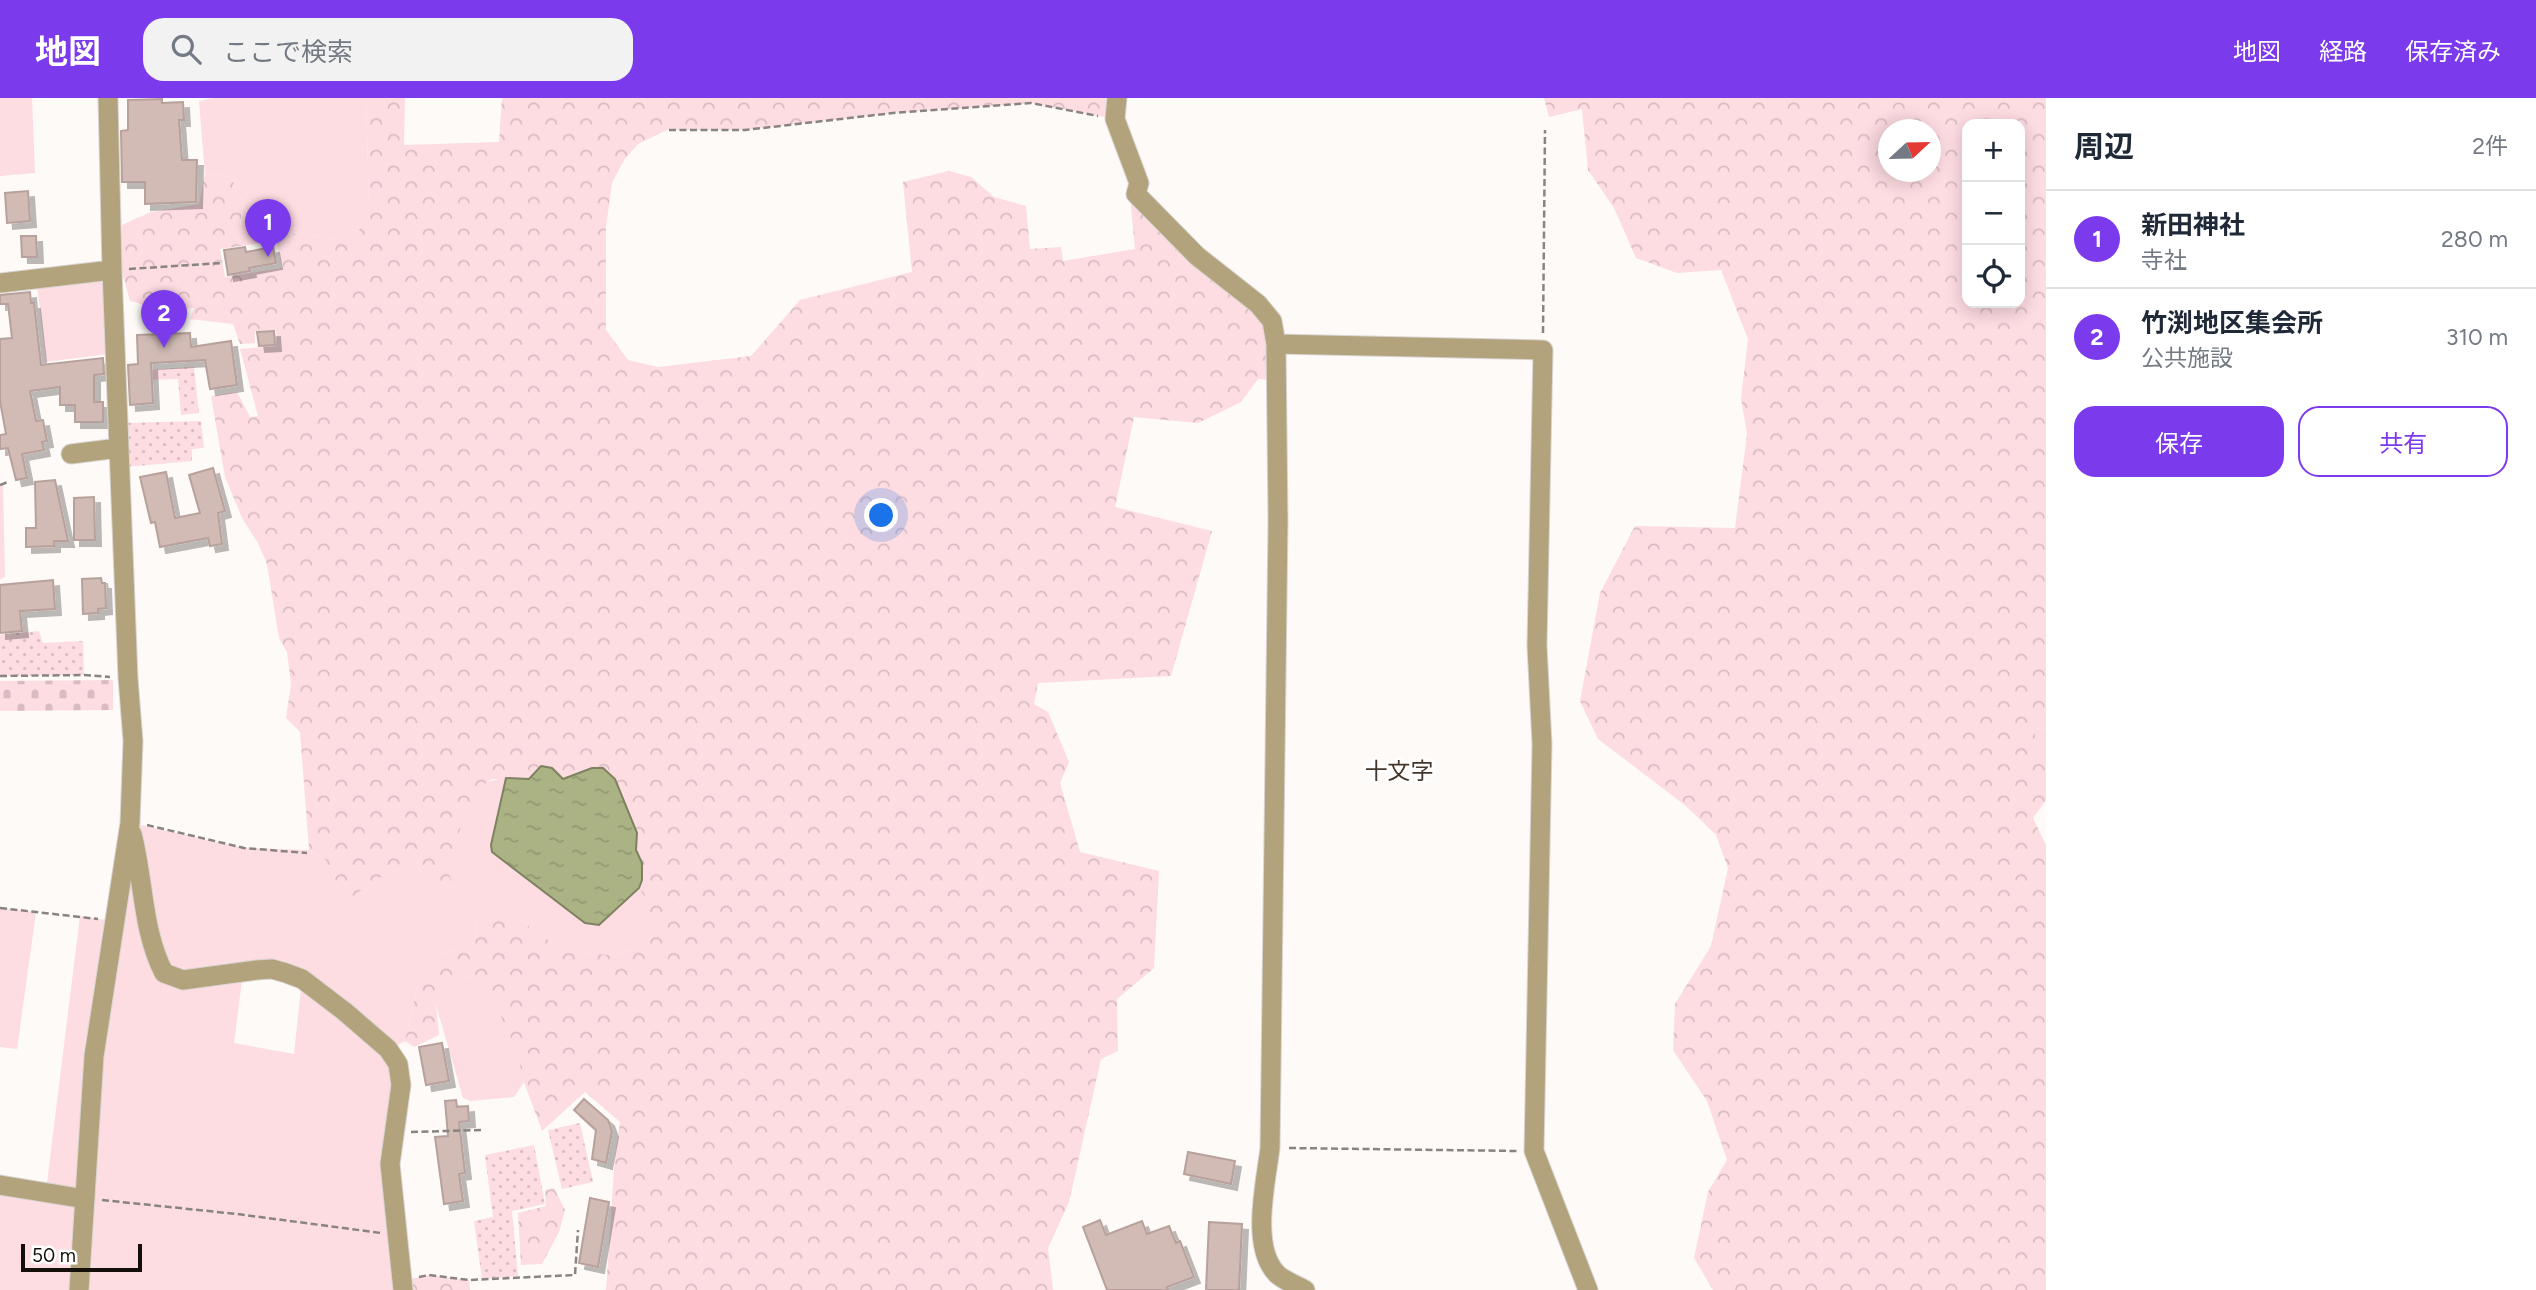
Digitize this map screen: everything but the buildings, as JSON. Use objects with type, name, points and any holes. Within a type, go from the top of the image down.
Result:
[{"type":"street","points":[[79,1290],[94,1056],[130,823],[133,741],[128,678],[112,270],[108,98]]},
{"type":"street","points":[[1117,98],[1115,119],[1139,183],[1136,194],[1196,256],[1258,304],[1272,321],[1276,344],[1278,521],[1270,1148],[1262,1212],[1264,1254],[1278,1274],[1305,1290]]},
{"type":"street","points":[[0,283],[112,270]]},
{"type":"street","points":[[1276,344],[1543,351],[1537,646],[1542,744],[1534,1152],[1588,1290]]},
{"type":"street","points":[[71,454],[119,448]]},
{"type":"street","points":[[130,823],[150,934],[156,957],[164,973],[183,979],[272,969],[302,979],[388,1049],[398,1064],[401,1086],[390,1164],[402,1286]]},
{"type":"street","points":[[0,1185],[85,1199]]},
{"type":"path","points":[[669,131],[745,130],[893,113],[1031,103],[1115,119]]},
{"type":"path","points":[[1543,351],[1545,130]]},
{"type":"path","points":[[112,270],[222,263]]},
{"type":"path","points":[[0,485],[8,482]]},
{"type":"path","points":[[0,676],[84,675],[128,678]]},
{"type":"path","points":[[130,823],[244,848],[307,853]]},
{"type":"path","points":[[0,908],[114,920]]},
{"type":"path","points":[[394,1131],[481,1130]]},
{"type":"path","points":[[1270,1148],[1534,1152]]},
{"type":"path","points":[[85,1199],[237,1214],[399,1235]]},
{"type":"path","points":[[402,1286],[429,1275],[469,1280],[575,1275],[578,1230]]},
{"type":"green space","points":[[0,98],[32,98],[35,173],[0,176]]},
{"type":"green space","points":[[213,98],[366,98],[369,203],[358,233],[344,241],[301,233],[275,234],[240,226],[243,205],[231,177],[205,174],[199,101]]},
{"type":"green space","points":[[366,98],[405,98],[404,145],[499,142],[502,98],[1117,98],[1115,119],[1031,103],[893,113],[745,130],[671,128],[638,144],[624,160],[612,183],[606,227],[606,330],[628,360],[658,367],[751,356],[800,300],[912,272],[903,182],[949,171],[971,177],[994,197],[1026,206],[1030,249],[1061,247],[1063,261],[1135,249],[1130,196],[1258,304],[1276,380],[1258,379],[1241,402],[1198,423],[1134,417],[1115,507],[1212,531],[1171,676],[1038,683],[1034,704],[1048,712],[1069,762],[1060,783],[1080,852],[1159,871],[1154,968],[1117,999],[1118,1051],[1101,1059],[1069,1202],[1048,1248],[1053,1290],[606,1290],[615,1156],[620,1122],[585,1092],[542,1131],[524,1082],[516,1048],[493,1000],[469,977],[451,980],[436,1005],[439,1035],[414,1047],[405,1041],[418,982],[440,953],[460,950],[475,941],[477,920],[494,906],[509,912],[565,952],[614,955],[635,949],[648,918],[647,903],[639,888],[642,863],[636,850],[637,833],[615,779],[603,768],[592,768],[563,779],[552,768],[528,779],[492,779],[474,792],[448,872],[454,886],[447,894],[439,894],[410,857],[337,907],[326,860],[309,850],[300,732],[286,718],[291,684],[287,652],[279,638],[267,564],[258,543],[242,518],[225,477],[211,396],[237,392],[250,417],[258,416],[240,349],[277,346],[276,330],[255,331],[255,343],[240,344],[233,324],[190,319],[194,308],[163,310],[130,301],[119,261],[122,225],[151,212],[199,204],[205,174],[231,177],[243,205],[240,225],[274,235],[275,241],[220,249],[225,277],[282,268],[275,234],[301,233],[344,241],[358,233],[369,203]]},
{"type":"green space","points":[[1544,98],[2046,98],[2046,728],[2035,729],[2035,757],[2046,769],[2046,800],[2033,818],[2046,845],[2046,1290],[1713,1290],[1694,1258],[1708,1192],[1727,1160],[1707,1101],[1673,1050],[1675,1004],[1711,946],[1728,868],[1716,835],[1686,806],[1598,739],[1580,701],[1600,593],[1635,526],[1735,528],[1747,434],[1741,398],[1748,339],[1721,270],[1677,273],[1636,258],[1614,208],[1588,170],[1582,109],[1549,117]]},
{"type":"green space","points":[[103,277],[108,354],[46,362],[37,284]]},
{"type":"green space","points":[[194,367],[199,413],[181,415],[178,379],[144,380],[144,370]]},
{"type":"green space","points":[[201,421],[204,448],[192,449],[192,461],[126,467],[124,423]]},
{"type":"green space","points":[[3,484],[5,577],[0,579],[0,485]]},
{"type":"green space","points":[[39,631],[43,643],[83,641],[84,675],[0,676],[0,635]]},
{"type":"green space","points":[[113,680],[113,710],[0,711],[0,681]]},
{"type":"green space","points":[[2046,728],[2046,769],[2035,757],[2035,729]]},
{"type":"green space","points":[[506,778],[491,845],[599,924],[639,888],[648,904],[649,919],[635,949],[614,955],[565,952],[509,912],[477,920],[475,941],[460,950],[440,953],[418,982],[405,1041],[388,1050],[398,1064],[394,1131],[403,1290],[85,1290],[98,1090],[136,824],[244,848],[309,850],[326,860],[410,857],[439,894],[462,818],[473,794],[483,784]],"holes":[[[243,972],[302,979],[294,1054],[234,1043]]]},
{"type":"green space","points":[[0,908],[36,912],[17,1049],[0,1047]]},
{"type":"green space","points":[[80,916],[106,920],[71,1290],[0,1290],[0,1185],[46,1191]]},
{"type":"green space","points":[[469,977],[493,1000],[517,1048],[524,1082],[514,1097],[471,1101],[463,1098],[436,1005],[451,980]]},
{"type":"green space","points":[[580,1123],[593,1182],[562,1189],[548,1130]]},
{"type":"green space","points":[[534,1145],[545,1204],[512,1211],[518,1276],[482,1279],[474,1221],[493,1217],[485,1155]]},
{"type":"green space","points":[[554,1188],[565,1210],[559,1232],[542,1264],[521,1265],[518,1213],[546,1206],[545,1190]]},
{"type":"green space","points":[[429,1275],[469,1280],[470,1290],[403,1290],[402,1281]]},
{"type":"water","points":[[541,766],[552,768],[563,779],[592,768],[603,768],[615,779],[637,833],[636,850],[642,863],[639,888],[599,925],[585,923],[492,852],[491,845],[506,778],[529,779]]},
{"type":"place","name":"新田神社","points":[[268,257]]},
{"type":"place","name":"竹渕地区集会所","points":[[164,348]]},
{"type":"district","name":"十文字","points":[[1399,771]]}]
